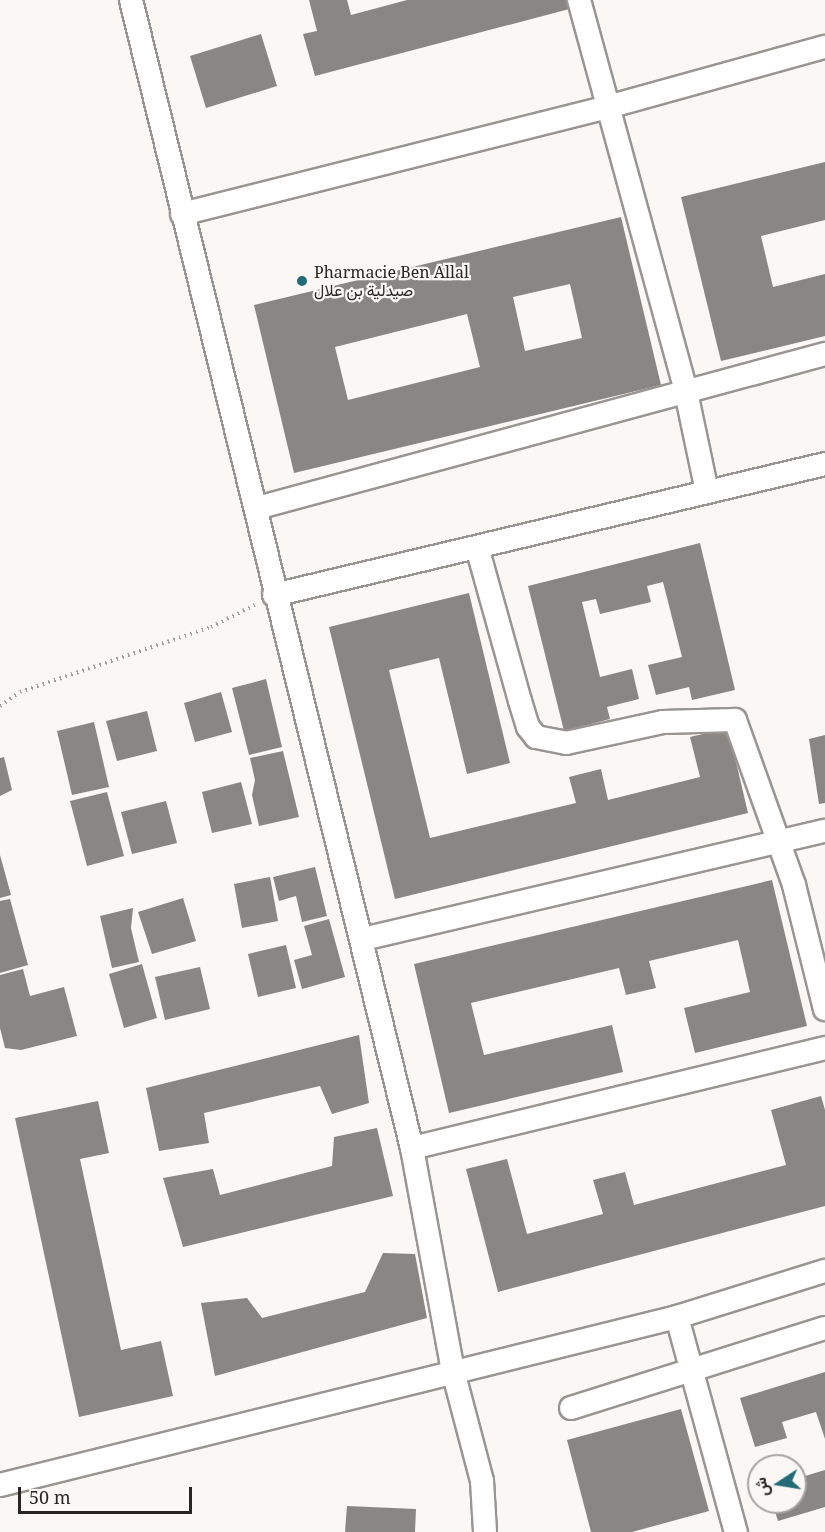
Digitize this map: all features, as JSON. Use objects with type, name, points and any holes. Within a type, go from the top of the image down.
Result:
[{"type":"street","points":[[131,0],[182,214],[257,507],[274,595],[363,939],[412,1148],[453,1371],[482,1481],[485,1532]]},
{"type":"street","points":[[579,0],[686,392],[707,492]]},
{"type":"street","points":[[182,214],[608,107],[825,47]]},
{"type":"street","points":[[257,507],[825,354]]},
{"type":"street","points":[[274,595],[825,464]]},
{"type":"street","points":[[477,547],[519,701],[528,727],[536,737],[567,743],[663,722],[735,720],[794,885],[825,1009]]},
{"type":"street","points":[[363,939],[825,831]]},
{"type":"street","points":[[412,1148],[825,1048]]},
{"type":"street","points":[[1,1482],[677,1317],[825,1271]]},
{"type":"street","points":[[677,1317],[736,1532]]},
{"type":"street","points":[[571,1408],[825,1328]]},
{"type":"path","points":[[0,706],[20,692],[211,627],[274,595]]},
{"type":"building","points":[[309,0],[347,0],[351,15],[407,0],[571,0],[573,8],[315,76],[303,34],[317,31]]},
{"type":"building","points":[[261,34],[277,86],[206,108],[190,56]]},
{"type":"building","points":[[825,162],[825,220],[761,236],[773,287],[825,274],[825,336],[721,361],[681,197]]},
{"type":"building","points":[[621,217],[661,385],[294,473],[254,305]],"holes":[[[570,284],[582,338],[525,351],[513,297]],[[467,314],[480,367],[348,400],[335,347]]]},
{"type":"building","points":[[700,543],[735,690],[692,700],[689,687],[656,695],[648,665],[682,657],[663,582],[647,586],[651,602],[600,614],[596,599],[582,602],[600,677],[632,669],[639,699],[607,707],[610,719],[564,731],[528,586]]},
{"type":"building","points":[[469,593],[510,763],[467,774],[439,658],[389,670],[430,838],[576,803],[569,777],[601,769],[608,800],[700,777],[690,737],[728,728],[748,813],[395,899],[329,627]]},
{"type":"building","points":[[266,679],[282,747],[249,755],[232,688]]},
{"type":"building","points":[[221,692],[232,732],[195,742],[184,703]]},
{"type":"building","points":[[147,711],[157,751],[117,761],[106,721]]},
{"type":"building","points":[[94,722],[109,787],[72,795],[57,731]]},
{"type":"building","points":[[825,735],[825,803],[819,804],[809,739]]},
{"type":"building","points":[[283,751],[299,817],[259,826],[252,795],[255,780],[250,758]]},
{"type":"building","points":[[4,757],[12,790],[0,796],[0,758]]},
{"type":"building","points":[[241,782],[252,824],[212,833],[202,792]]},
{"type":"building","points":[[107,792],[124,856],[87,866],[70,801]]},
{"type":"building","points":[[166,801],[177,843],[132,854],[121,812]]},
{"type":"building","points":[[0,855],[11,895],[0,898]]},
{"type":"building","points":[[315,867],[327,916],[302,922],[296,896],[279,901],[273,877]]},
{"type":"building","points":[[270,877],[278,921],[242,928],[234,884]]},
{"type":"building","points":[[772,880],[807,1026],[695,1053],[684,1008],[750,992],[738,940],[649,961],[656,988],[626,995],[619,968],[471,1003],[484,1055],[612,1025],[623,1072],[449,1113],[414,964]]},
{"type":"building","points":[[183,898],[196,941],[152,954],[138,912]]},
{"type":"building","points":[[10,899],[28,965],[0,973],[0,901]]},
{"type":"building","points":[[133,908],[131,928],[139,962],[112,968],[100,916]]},
{"type":"building","points":[[329,919],[345,977],[302,989],[294,960],[312,955],[304,926]]},
{"type":"building","points":[[286,945],[296,988],[258,997],[248,954]]},
{"type":"building","points":[[142,964],[157,1018],[124,1028],[109,974]]},
{"type":"building","points":[[200,967],[210,1009],[165,1020],[155,977]]},
{"type":"building","points":[[23,969],[30,996],[64,987],[77,1036],[21,1050],[5,1048],[0,1028],[0,975]]},
{"type":"building","points":[[359,1035],[369,1103],[332,1114],[320,1086],[204,1113],[209,1143],[159,1151],[146,1088]]},
{"type":"building","points":[[821,1096],[825,1110],[825,1206],[498,1292],[466,1169],[507,1159],[527,1234],[603,1214],[593,1180],[625,1172],[634,1205],[786,1165],[771,1110]]},
{"type":"building","points":[[98,1101],[109,1153],[80,1159],[121,1350],[161,1341],[173,1396],[79,1417],[15,1118]]},
{"type":"building","points":[[377,1128],[393,1196],[183,1247],[163,1178],[213,1169],[220,1195],[332,1166],[334,1137]]},
{"type":"building","points":[[383,1253],[415,1254],[427,1318],[215,1376],[201,1303],[247,1298],[262,1318],[365,1292]]},
{"type":"building","points":[[825,1372],[825,1439],[816,1412],[782,1422],[787,1438],[755,1447],[740,1398]]},
{"type":"building","points":[[681,1409],[709,1511],[632,1532],[591,1532],[567,1440]]},
{"type":"building","points":[[825,1470],[825,1507],[807,1512],[807,1475]]},
{"type":"building","points":[[347,1506],[416,1509],[415,1532],[345,1532]]},
{"type":"building","points":[[776,1514],[802,1514],[778,1521]]},
{"type":"place","name":"Pharmacie Ben Allal صيدلية بن علال","points":[[302,281]]}]
